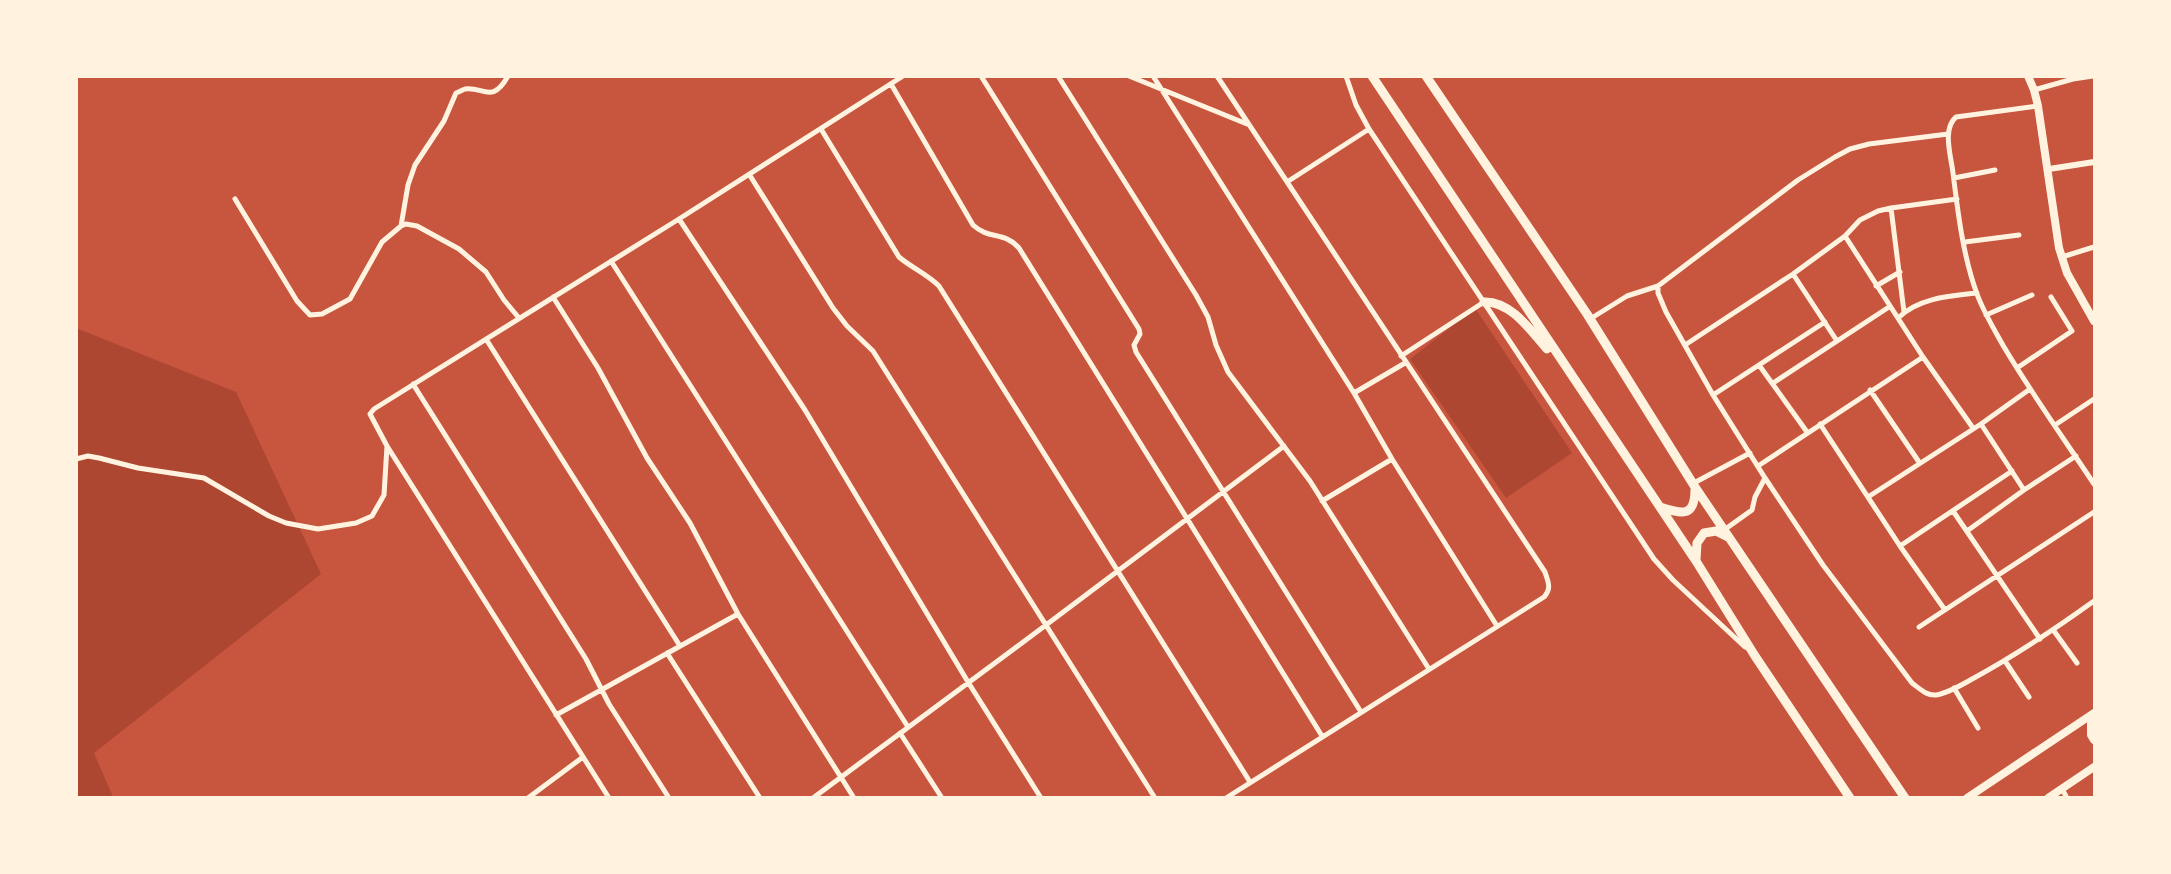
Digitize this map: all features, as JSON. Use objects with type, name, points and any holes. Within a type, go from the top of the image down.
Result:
[{"type":"highway","points":[[1372,76],[1696,561],[1755,656],[1850,798]]},
{"type":"highway","points":[[1426,76],[1590,320],[1694,485],[1905,798]]},
{"type":"highway","points":[[1484,302],[1506,307],[1566,368]]},
{"type":"highway","points":[[1660,507],[1680,513],[1687,512],[1695,502],[1694,485]]},
{"type":"highway","points":[[1696,561],[1697,543],[1704,533],[1716,531],[1727,534]]},
{"type":"main road","points":[[2028,76],[2038,106],[2062,257],[2067,273],[2094,321]]},
{"type":"main road","points":[[2093,715],[2091,735],[2094,740]]},
{"type":"main road","points":[[1967,798],[2093,715]]},
{"type":"main road","points":[[2048,798],[2094,767]]},
{"type":"street","points":[[400,226],[408,185],[415,165],[444,121],[456,93],[466,88],[486,93],[504,84],[508,76]]},
{"type":"street","points":[[609,798],[387,446],[370,414],[374,409],[413,384],[679,219],[903,76]]},
{"type":"street","points":[[981,76],[1139,329],[1140,334],[1134,345],[1136,352],[1361,712]]},
{"type":"street","points":[[1058,76],[1196,295],[1208,317],[1216,345],[1228,372],[1322,501],[1429,669]]},
{"type":"street","points":[[1129,76],[1248,125]]},
{"type":"street","points":[[1153,76],[1354,393],[1392,459],[1497,626]]},
{"type":"street","points":[[1217,76],[1545,572],[1549,584],[1549,591],[1544,597],[1226,798]]},
{"type":"street","points":[[1346,76],[1356,105],[1369,129],[1654,559],[1673,580],[1755,656]]},
{"type":"street","points":[[2034,90],[2093,76]]},
{"type":"street","points":[[891,84],[973,225],[982,233],[1011,238],[1019,248],[1322,736]]},
{"type":"street","points":[[2038,106],[1956,117],[1951,122],[1948,134],[1957,199],[1977,293],[1986,315],[2016,368],[2094,484]]},
{"type":"street","points":[[821,129],[899,257],[912,268],[927,275],[939,286],[1250,782]]},
{"type":"street","points":[[1287,182],[1369,129]]},
{"type":"street","points":[[1590,320],[1627,296],[1658,286],[1798,180],[1850,149],[1869,144],[1948,134]]},
{"type":"street","points":[[2049,169],[2094,162]]},
{"type":"street","points":[[1954,178],[1995,170]]},
{"type":"street","points":[[749,174],[833,308],[847,326],[873,351],[1155,798]]},
{"type":"street","points":[[235,199],[297,301],[310,315],[322,314],[350,299],[382,242],[400,226],[406,224],[417,226],[459,249],[486,272],[519,318]]},
{"type":"street","points":[[1685,345],[1793,274],[1845,236],[1860,220],[1878,211],[1891,208],[1957,199]]},
{"type":"street","points":[[1891,208],[1904,312]]},
{"type":"street","points":[[679,219],[805,410],[968,682],[1041,798]]},
{"type":"street","points":[[1965,242],[2019,235]]},
{"type":"street","points":[[1845,236],[1889,307],[1973,428]]},
{"type":"street","points":[[2062,257],[2094,247]]},
{"type":"street","points":[[611,261],[908,727]]},
{"type":"street","points":[[1876,286],[1900,272]]},
{"type":"street","points":[[1793,274],[1837,341]]},
{"type":"street","points":[[1658,286],[1658,293],[1666,312],[1713,396],[1823,565],[1912,683],[1928,695],[1937,695],[1954,688],[2005,661],[2094,602]]},
{"type":"street","points":[[1898,318],[1904,312],[1922,303],[1950,296],[1977,293]]},
{"type":"street","points":[[1986,315],[2032,295]]},
{"type":"street","points":[[553,297],[598,368],[647,459],[690,523],[738,614],[854,798]]},
{"type":"street","points":[[2016,368],[2072,331],[2051,297]]},
{"type":"street","points":[[1401,356],[1484,302]]},
{"type":"street","points":[[1773,383],[1889,307]]},
{"type":"street","points":[[1713,396],[1825,322]]},
{"type":"street","points":[[486,339],[680,646]]},
{"type":"street","points":[[1758,466],[1923,357]]},
{"type":"street","points":[[1354,393],[1405,363]]},
{"type":"street","points":[[1759,365],[1807,432]]},
{"type":"street","points":[[413,384],[586,659],[609,704],[669,798]]},
{"type":"street","points":[[1868,497],[1981,424],[2030,389]]},
{"type":"street","points":[[1870,390],[1920,462]]},
{"type":"street","points":[[2055,424],[2094,399]]},
{"type":"street","points":[[1820,424],[1900,546],[1945,609]]},
{"type":"street","points":[[1981,424],[2024,490]]},
{"type":"street","points":[[76,459],[88,456],[138,468],[204,478],[269,516],[286,523],[318,529],[356,523],[372,516],[384,495],[387,446]]},
{"type":"street","points":[[813,798],[1284,446]]},
{"type":"street","points":[[1694,485],[1750,453]]},
{"type":"street","points":[[1967,531],[2076,456]]},
{"type":"street","points":[[1322,501],[1392,459]]},
{"type":"street","points":[[1900,546],[2012,471]]},
{"type":"street","points":[[1727,534],[1752,510],[1755,497],[1766,478]]},
{"type":"street","points":[[1953,511],[2040,639]]},
{"type":"street","points":[[1919,627],[2094,512]]},
{"type":"street","points":[[556,715],[738,614]]},
{"type":"street","points":[[2054,630],[2077,663]]},
{"type":"street","points":[[667,653],[760,798]]},
{"type":"street","points":[[2005,661],[2029,697]]},
{"type":"street","points":[[1954,688],[1978,728]]},
{"type":"street","points":[[900,733],[942,798]]},
{"type":"street","points":[[528,798],[583,757]]},
{"type":"street","points":[[2062,789],[2067,798]]},
{"type":"shaded area","points":[[1475,308],[1572,453],[1506,498],[1410,359]]},
{"type":"shaded area","points":[[76,328],[236,392],[321,574],[94,753],[113,797],[77,797]]}]
